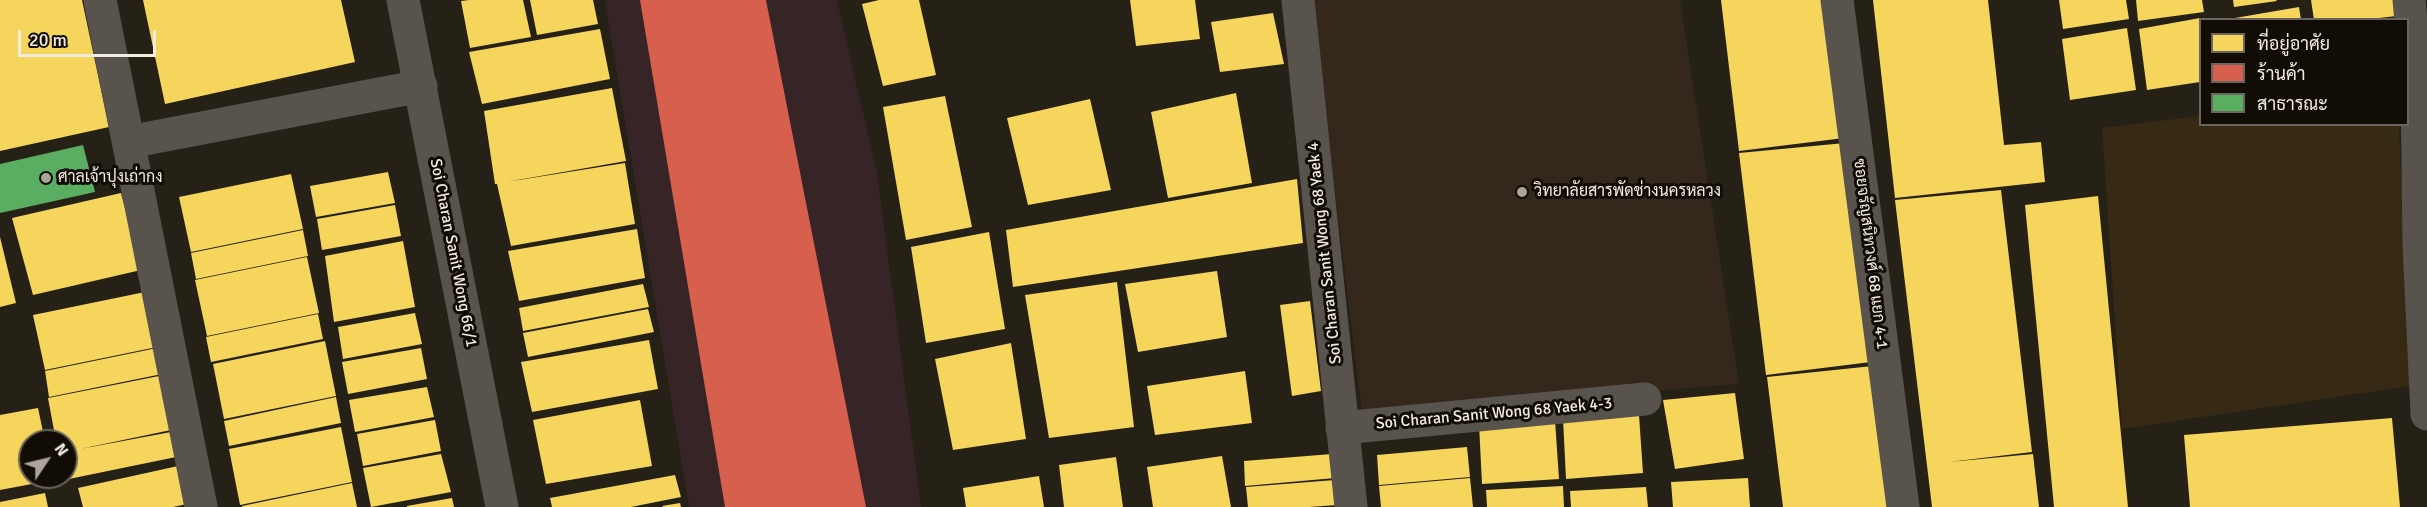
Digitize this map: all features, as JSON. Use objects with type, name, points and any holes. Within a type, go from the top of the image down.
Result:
[{"type":"street","points":[[100,0],[201,507]]},
{"type":"street","name":"Soi Charan Sanit Wong 66/1","points":[[403,0],[502,507]]},
{"type":"street","name":"Soi Charan Sanit Wong 68 Yaek 4","points":[[1298,0],[1351,507]]},
{"type":"street","name":"ซอยจรัญสนิทวงศ์ 68 แยก 4-1","points":[[1837,0],[1903,507]]},
{"type":"street","points":[[2409,0],[2417,87],[2419,244],[2427,414]]},
{"type":"street","points":[[129,142],[421,87]]},
{"type":"street","name":"Soi Charan Sanit Wong 68 Yaek 4-3","points":[[1342,428],[1645,399]]},
{"type":"shaded area","points":[[605,0],[837,0],[877,173],[921,507],[689,507]]},
{"type":"shaded area","name":"วิทยาลัยสารพัดช่างนครหลวง","points":[[1312,0],[1680,0],[1739,384],[1362,414]]},
{"type":"shaded area","points":[[2199,116],[2199,126],[2399,126],[2410,386],[2122,429],[2102,128]]},
{"type":"building: ที่อยู่อาศัย","points":[[0,0],[82,0],[109,127],[0,151]]},
{"type":"building: ที่อยู่อาศัย","points":[[143,0],[341,0],[355,62],[165,104]]},
{"type":"building: ที่อยู่อาศัย","points":[[523,0],[531,37],[470,48],[461,1]]},
{"type":"building: ที่อยู่อาศัย","points":[[530,0],[593,0],[598,24],[537,35]]},
{"type":"building: ที่อยู่อาศัย","points":[[879,0],[919,0],[936,75],[883,86],[862,4]]},
{"type":"building: ที่อยู่อาศัย","points":[[1130,0],[1195,0],[1200,39],[1136,46]]},
{"type":"building: ที่อยู่อาศัย","points":[[1721,0],[1828,0],[1844,138],[1739,151]]},
{"type":"building: ที่อยู่อาศัย","points":[[1873,0],[1988,0],[2004,145],[2041,142],[2045,182],[1895,198]]},
{"type":"building: ที่อยู่อาศัย","points":[[2059,0],[2126,0],[2129,19],[2063,29]]},
{"type":"building: ที่อยู่อาศัย","points":[[2136,0],[2202,0],[2204,12],[2138,21]]},
{"type":"building: ที่อยู่อาศัย","points":[[2233,0],[2276,0],[2277,1],[2234,7]]},
{"type":"building: ที่อยู่อาศัย","points":[[2311,0],[2395,0],[2397,16],[2378,18],[2314,18]]},
{"type":"building: ที่อยู่อาศัย","points":[[2299,7],[2301,18],[2235,18]]},
{"type":"building: ที่อยู่อาศัย","points":[[1273,13],[1284,64],[1220,72],[1211,22]]},
{"type":"building: ที่อยู่อาศัย","points":[[2199,18],[2199,82],[2147,90],[2139,29]]},
{"type":"building: ที่อยู่อาศัย","points":[[2127,28],[2136,90],[2070,100],[2062,39]]},
{"type":"building: ที่อยู่อาศัย","points":[[600,29],[610,79],[482,104],[469,52]]},
{"type":"building: ที่อยู่อาศัย","points":[[612,88],[626,161],[506,182],[625,163],[635,224],[511,246],[497,184],[495,184],[484,111]]},
{"type":"building: ที่อยู่อาศัย","points":[[1236,93],[1252,183],[1168,198],[1151,112]]},
{"type":"building: ที่อยู่อาศัย","points":[[945,96],[972,227],[906,240],[883,107]]},
{"type":"building: ที่อยู่อาศัย","points":[[1090,99],[1111,190],[1028,205],[1007,118]]},
{"type":"building: ที่อยู่อาศัย","points":[[1845,143],[1871,362],[1766,375],[1739,153]]},
{"type":"building: ที่อยู่อาศัย","points":[[388,172],[395,203],[316,217],[310,186]]},
{"type":"building: ที่อยู่อาศัย","points":[[291,174],[303,229],[191,252],[179,197]]},
{"type":"building: ที่อยู่อาศัย","points":[[1297,179],[1303,243],[1013,287],[1006,230]]},
{"type":"building: ที่อยู่อาศัย","points":[[2001,190],[2032,452],[1949,462],[2033,454],[2039,507],[1932,507],[1895,200]]},
{"type":"building: ที่อยู่อาศัย","points":[[121,193],[141,270],[33,295],[12,218]]},
{"type":"building: ที่อยู่อาศัย","points":[[2098,196],[2128,507],[2054,507],[2025,205]]},
{"type":"building: ที่อยู่อาศัย","points":[[395,205],[401,236],[322,250],[317,219]]},
{"type":"building: ที่อยู่อาศัย","points":[[637,229],[645,278],[519,301],[508,251]]},
{"type":"building: ที่อยู่อาศัย","points":[[303,230],[308,256],[196,279],[191,253]]},
{"type":"building: ที่อยู่อาศัย","points":[[989,232],[1005,329],[926,343],[911,247]]},
{"type":"building: ที่อยู่อาศัย","points":[[0,237],[16,303],[0,307]]},
{"type":"building: ที่อยู่อาศัย","points":[[403,241],[415,307],[334,322],[325,256]]},
{"type":"building: ที่อยู่อาศัย","points":[[307,257],[319,313],[207,336],[195,280]]},
{"type":"building: ที่อยู่อาศัย","points":[[1217,271],[1227,337],[1138,352],[1125,284]]},
{"type":"building: ที่อยู่อาศัย","points":[[1117,282],[1134,427],[1049,438],[1025,295]]},
{"type":"building: ที่อยู่อาศัย","points":[[643,284],[649,307],[523,331],[519,308]]},
{"type":"building: ที่อยู่อาศัย","points":[[145,292],[157,347],[45,370],[33,315]]},
{"type":"building: ที่อยู่อาศัย","points":[[1310,301],[1321,391],[1292,396],[1280,305]]},
{"type":"building: ที่อยู่อาศัย","points":[[648,309],[654,332],[528,357],[523,333]]},
{"type":"building: ที่อยู่อาศัย","points":[[415,313],[422,344],[343,359],[338,327]]},
{"type":"building: ที่อยู่อาศัย","points":[[318,314],[323,339],[211,362],[206,337]]},
{"type":"building: ที่อยู่อาศัย","points":[[649,340],[658,389],[532,412],[521,362]]},
{"type":"building: ที่อยู่อาศัย","points":[[325,341],[336,396],[224,419],[213,364]]},
{"type":"building: ที่อยู่อาศัย","points":[[1011,343],[1026,439],[953,450],[935,359]]},
{"type":"building: ที่อยู่อาศัย","points":[[157,348],[162,374],[49,397],[45,371]]},
{"type":"building: ที่อยู่อาศัย","points":[[421,348],[427,379],[348,394],[342,362]]},
{"type":"building: ที่อยู่อาศัย","points":[[1873,366],[1889,507],[1783,507],[1767,377]]},
{"type":"building: ที่อยู่อาศัย","points":[[1245,371],[1252,423],[1155,435],[1147,386]]},
{"type":"building: ที่อยู่อาศัย","points":[[159,376],[171,430],[80,449],[171,432],[176,457],[78,477],[78,429],[54,429],[48,398]]},
{"type":"building: ที่อยู่อาศัย","points":[[427,387],[434,417],[355,432],[349,400]]},
{"type":"building: ที่อยู่อาศัย","points":[[1735,393],[1744,459],[1675,469],[1663,400]]},
{"type":"building: ที่อยู่อาศัย","points":[[336,397],[341,423],[229,446],[224,421]]},
{"type":"building: ที่อยู่อาศัย","points":[[640,400],[652,466],[546,484],[533,420]]},
{"type":"building: ที่อยู่อาศัย","points":[[38,408],[42,429],[18,429],[18,487],[0,490],[0,415]]},
{"type":"building: ที่อยู่อาศัย","points":[[1639,415],[1643,473],[1566,479],[1563,419]]},
{"type":"building: ที่อยู่อาศัย","points":[[2392,418],[2400,507],[2190,507],[2184,435]]},
{"type":"building: ที่อยู่อาศัย","points":[[435,420],[441,451],[363,466],[357,434]]},
{"type":"building: ที่อยู่อาศัย","points":[[1555,420],[1559,479],[1482,484],[1479,424]]},
{"type":"building: ที่อยู่อาศัย","points":[[341,427],[352,482],[240,505],[229,449]]},
{"type":"building: ที่อยู่อาศัย","points":[[1467,447],[1470,477],[1379,485],[1377,455]]},
{"type":"building: ที่อยู่อาศัย","points":[[441,454],[451,492],[371,507],[363,468]]},
{"type":"building: ที่อยู่อาศัย","points":[[1332,454],[1335,478],[1245,486],[1244,461]]},
{"type":"building: ที่อยู่อาศัย","points":[[1222,456],[1231,507],[1153,507],[1147,467]]},
{"type":"building: ที่อยู่อาศัย","points":[[1116,457],[1123,507],[1064,507],[1059,465]]},
{"type":"building: ที่อยู่อาศัย","points":[[178,466],[187,504],[173,507],[83,507],[78,488]]},
{"type":"building: ที่อยู่อาศัย","points":[[675,475],[681,497],[631,507],[552,507],[550,498]]},
{"type":"building: ที่อยู่อาศัย","points":[[1039,476],[1044,507],[966,507],[963,488]]},
{"type":"building: ที่อยู่อาศัย","points":[[1470,478],[1473,507],[1381,507],[1379,486]]},
{"type":"building: ที่อยู่อาศัย","points":[[1748,478],[1750,507],[1673,507],[1671,482]]},
{"type":"building: ที่อยู่อาศัย","points":[[1335,480],[1337,505],[1248,507],[1246,487]]},
{"type":"building: ที่อยู่อาศัย","points":[[352,483],[357,507],[242,507],[242,506]]},
{"type":"building: ที่อยู่อาศัย","points":[[1563,486],[1564,507],[1487,507],[1486,490]]},
{"type":"building: ที่อยู่อาศัย","points":[[1646,487],[1648,507],[1571,507],[1570,491]]},
{"type":"building: ที่อยู่อาศัย","points":[[45,493],[48,507],[0,507],[0,502]]},
{"type":"building: ที่อยู่อาศัย","points":[[452,498],[454,507],[407,507],[407,506]]},
{"type":"building: ที่อยู่อาศัย","points":[[680,503],[681,507],[662,506]]},
{"type":"building: ร้านค้า","points":[[640,0],[766,0],[866,507],[725,507]]},
{"type":"building: สาธารณะ","name":"ศาลเจ้าปุงเถ่ากง","points":[[83,145],[95,192],[0,213],[0,164]]},
{"type":"place","name":"ศาลเจ้าปุงเถ่ากง","points":[[46,178]]},
{"type":"place","name":"วิทยาลัยสารพัดช่างนครหลวง","points":[[1522,192]]}]
